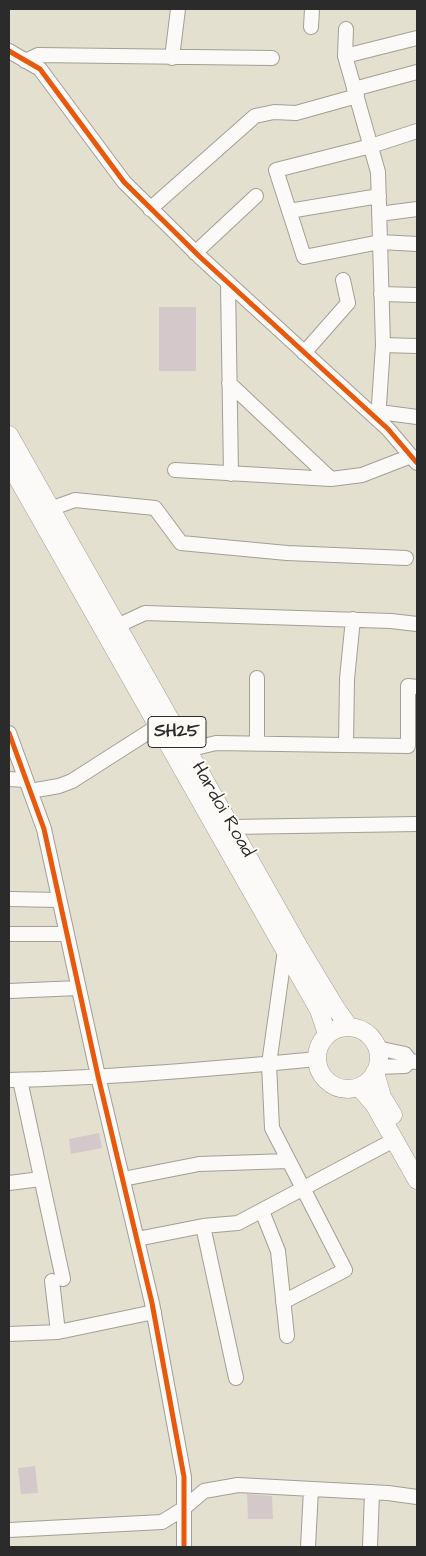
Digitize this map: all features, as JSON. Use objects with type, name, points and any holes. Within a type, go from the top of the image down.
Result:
[{"type":"main road","name":"Hardoi Road","points":[[9,435],[117,626],[181,753],[291,946],[349,1026]]},
{"type":"main road","name":"Hardoi Road","points":[[9,463],[158,726],[181,753],[231,827],[291,946],[319,1010],[327,1034]]},
{"type":"main road","points":[[349,1026],[338,1028],[327,1034],[320,1044],[317,1054],[318,1067],[325,1079],[345,1089],[359,1087],[368,1081],[376,1069]]},
{"type":"main road","name":"SH25","points":[[349,1026],[362,1030],[372,1039],[377,1048]]},
{"type":"main road","points":[[377,1048],[376,1069],[382,1097],[417,1160]]},
{"type":"main road","points":[[359,1087],[374,1104],[417,1180]]},
{"type":"street","points":[[172,58],[178,9]]},
{"type":"street","points":[[311,26],[312,9]]},
{"type":"street","points":[[346,29],[345,56],[378,172],[383,345],[378,420]]},
{"type":"street","points":[[345,56],[417,38]]},
{"type":"street","points":[[9,51],[40,69],[124,182],[150,209],[388,429],[414,460],[362,475],[331,479],[175,470]]},
{"type":"street","points":[[25,61],[38,55],[272,58]]},
{"type":"street","points":[[150,209],[255,116],[274,112],[296,113],[417,72]]},
{"type":"street","points":[[417,131],[371,146],[276,170],[304,257],[380,242],[417,244]]},
{"type":"street","points":[[195,252],[256,196]]},
{"type":"street","points":[[289,211],[379,196]]},
{"type":"street","points":[[379,214],[417,209]]},
{"type":"street","points":[[304,352],[348,303],[343,280]]},
{"type":"street","points":[[228,282],[231,474]]},
{"type":"street","points":[[382,294],[417,295]]},
{"type":"street","points":[[383,345],[417,346]]},
{"type":"street","points":[[229,382],[331,479]]},
{"type":"street","points":[[378,420],[387,413],[417,417]]},
{"type":"street","points":[[50,509],[75,500],[155,508],[181,543],[287,553],[406,558]]},
{"type":"street","points":[[117,626],[145,613],[353,619],[417,624]]},
{"type":"street","points":[[346,745],[347,679],[353,619]]},
{"type":"street","points":[[257,678],[257,744]]},
{"type":"street","points":[[181,753],[216,743],[408,746],[408,686],[417,687]]},
{"type":"street","points":[[9,779],[28,786],[59,786],[72,781],[158,726]]},
{"type":"street","points":[[9,733],[44,829],[98,1076],[154,1312],[184,1477],[184,1547]]},
{"type":"street","points":[[231,827],[417,824]]},
{"type":"street","points":[[9,899],[59,900]]},
{"type":"street","points":[[9,934],[66,934]]},
{"type":"street","points":[[283,1302],[345,1270],[272,1128],[269,1064],[291,946]]},
{"type":"street","points":[[9,991],[78,988]]},
{"type":"street","points":[[376,1069],[405,1066],[414,1062],[405,1054],[377,1048]]},
{"type":"street","points":[[58,1332],[57,1280],[41,1179],[14,1080],[186,1071],[317,1059]]},
{"type":"street","points":[[137,1239],[203,1226],[238,1223],[394,1140]]},
{"type":"street","points":[[123,1179],[199,1164],[288,1161]]},
{"type":"street","points":[[9,1183],[41,1179]]},
{"type":"street","points":[[262,1211],[278,1251],[287,1336]]},
{"type":"street","points":[[203,1226],[236,1378]]},
{"type":"street","points":[[9,1334],[58,1332],[154,1312]]},
{"type":"street","points":[[9,1530],[162,1522],[183,1509],[204,1491],[238,1485],[372,1492],[417,1497]]},
{"type":"street","points":[[308,1547],[311,1489]]},
{"type":"street","points":[[370,1547],[372,1492]]},
{"type":"building","points":[[159,307],[196,307],[196,371],[159,371]]},
{"type":"building","points":[[99,1133],[102,1148],[71,1154],[69,1139]]},
{"type":"building","points":[[35,1466],[38,1493],[21,1494],[18,1468]]},
{"type":"building","points":[[247,1494],[272,1496],[273,1519],[248,1519]]},
{"type":"cycle path","points":[[9,51],[40,69],[124,182],[200,257],[388,429],[417,463]]},
{"type":"cycle path","points":[[9,733],[44,829],[98,1076],[152,1303],[184,1477],[184,1547]]}]
